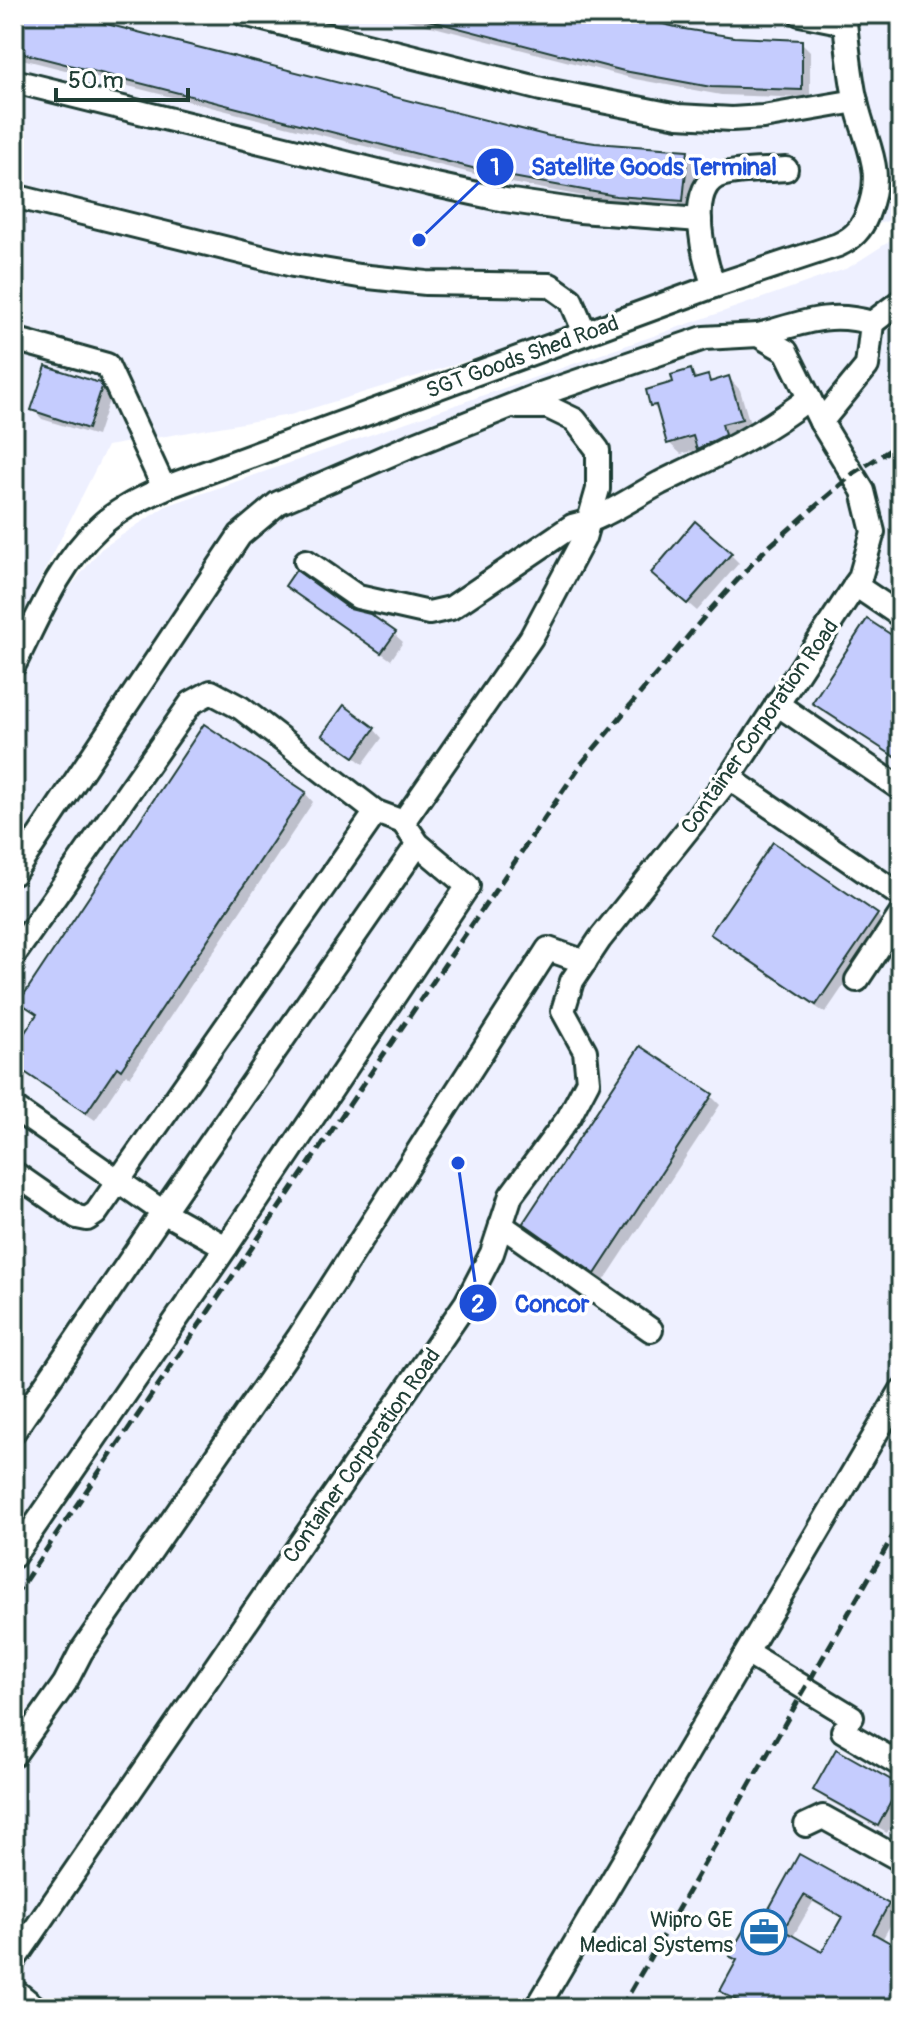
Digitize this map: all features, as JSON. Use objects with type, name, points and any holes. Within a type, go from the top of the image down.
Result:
[{"type":"street","points":[[244,14],[637,110],[732,119],[811,111],[856,101]]},
{"type":"street","name":"SGT Goods Shed Road","points":[[14,665],[51,591],[87,539],[125,508],[164,488],[714,286],[847,241],[860,228],[874,198],[877,178],[856,101],[845,18],[800,14]]},
{"type":"street","points":[[14,81],[505,200],[580,211],[700,220]]},
{"type":"street","points":[[714,286],[702,245],[700,220],[702,198],[710,182],[717,177],[786,169]]},
{"type":"street","points":[[14,196],[293,265],[346,274],[426,283],[550,285],[571,300],[585,333]]},
{"type":"street","points":[[821,422],[867,366],[872,323],[901,301]]},
{"type":"street","points":[[14,873],[240,535],[278,503],[509,407],[704,338],[758,335],[831,316],[852,317],[872,323]]},
{"type":"street","name":"Container Corporation Road","points":[[14,1960],[466,1303],[492,1253],[511,1195],[569,1117],[588,1081],[585,1051],[563,1011],[572,981],[600,939],[729,778],[860,578],[873,532],[863,491],[821,422],[786,351],[758,335]]},
{"type":"street","points":[[14,339],[107,365],[164,488]]},
{"type":"street","points":[[306,561],[358,597],[429,613],[451,608],[572,526],[589,522],[662,482],[736,448],[809,398]]},
{"type":"street","points":[[403,822],[531,638],[584,538],[598,489],[598,450],[575,420],[548,407],[509,407]]},
{"type":"street","points":[[855,585],[901,616]]},
{"type":"street","points":[[14,955],[191,703],[211,692],[241,708],[376,812],[403,822],[418,844],[468,886],[14,1556]]},
{"type":"street","points":[[777,704],[901,789]]},
{"type":"street","points":[[729,778],[901,896]]},
{"type":"street","points":[[14,1173],[77,1217],[87,1219],[96,1213],[376,812]]},
{"type":"street","points":[[14,1431],[418,844]]},
{"type":"street","points":[[857,980],[901,914]]},
{"type":"street","points":[[14,1755],[65,1683],[81,1652],[299,1337],[548,949],[585,962]]},
{"type":"street","points":[[14,1108],[163,1212],[226,1247]]},
{"type":"street","points":[[501,1225],[651,1330]]},
{"type":"street","points":[[537,2008],[901,1391]]},
{"type":"street","points":[[747,1653],[901,1765]]},
{"type":"street","points":[[806,1825],[823,1817],[901,1860]]},
{"type":"street","points":[[14,1990],[36,2008]]},
{"type":"shaded area","points":[[14,14],[901,14],[901,217],[748,263],[544,337],[290,415],[107,446],[14,632]]},
{"type":"shaded area","points":[[901,234],[901,2008],[14,2008],[14,695],[63,596],[101,549],[166,506],[848,268]]},
{"type":"building","points":[[14,14],[67,14],[549,136],[688,150],[683,201],[616,196],[496,174],[14,51]]},
{"type":"building","points":[[424,14],[622,14],[734,37],[802,40],[802,90],[711,87],[624,71],[424,19]]},
{"type":"building","points":[[46,366],[100,383],[102,387],[88,429],[31,410]]},
{"type":"building","points":[[691,369],[694,379],[708,375],[710,382],[729,376],[742,419],[722,424],[725,435],[697,449],[693,436],[667,444],[656,405],[650,406],[646,390],[673,382],[671,375]]},
{"type":"building","points":[[695,521],[732,553],[687,604],[651,573]]},
{"type":"building","points":[[296,570],[350,609],[370,614],[396,632],[381,653],[285,586]]},
{"type":"building","points":[[867,619],[901,641],[901,761],[812,703]]},
{"type":"building","points":[[344,705],[375,728],[354,757],[322,735]]},
{"type":"building","points":[[204,724],[306,792],[121,1070],[117,1067],[86,1113],[14,1065],[14,1049],[37,1014],[19,1002]]},
{"type":"building","points":[[773,842],[878,914],[816,1005],[710,934]]},
{"type":"building","points":[[640,1046],[713,1094],[595,1274],[523,1223]]},
{"type":"building","points":[[836,1749],[900,1785],[878,1826],[813,1790]]},
{"type":"building","name":"Wipro GE Medical Systems","points":[[799,1854],[889,1904],[873,1933],[901,1949],[901,2008],[750,2008],[720,1991],[737,1960],[729,1956],[750,1919],[760,1925]],"holes":[[[804,1895],[842,1917],[822,1952],[783,1930]]]},
{"type":"railway","points":[[14,1597],[582,763],[710,610],[764,551],[854,473],[901,443]]},
{"type":"railway","points":[[621,2008],[901,1522]]},
{"type":"place","name":"Satellite Goods Terminal","points":[[419,240]]},
{"type":"place","name":"Concor","points":[[458,1163]]},
{"type":"place","name":"Wipro GE Medical Systems","points":[[764,1932]]}]
